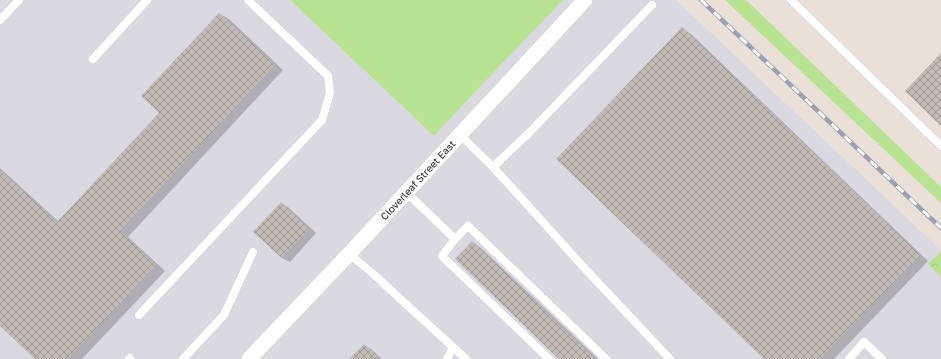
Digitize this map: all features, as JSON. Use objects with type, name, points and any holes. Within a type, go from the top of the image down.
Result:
[{"type":"street","name":"Cloverleaf Street East","points":[[249,359],[349,254],[585,0]]},
{"type":"lane","points":[[0,20],[19,0]]},
{"type":"lane","points":[[93,59],[147,0]]},
{"type":"lane","points":[[139,315],[322,120],[330,93],[328,76],[248,0]]},
{"type":"lane","points":[[791,0],[941,146]]},
{"type":"lane","points":[[493,167],[528,134],[652,5]]},
{"type":"lane","points":[[459,134],[493,167],[588,272],[670,359]]},
{"type":"lane","points":[[406,192],[455,239]]},
{"type":"lane","points":[[549,359],[442,256],[455,239],[468,226],[606,359]]},
{"type":"lane","points":[[183,359],[224,315],[253,252]]},
{"type":"lane","points":[[349,254],[371,272],[466,359]]},
{"type":"lane","points":[[849,359],[864,342],[882,359]]},
{"type":"lane","points":[[447,359],[453,347]]},
{"type":"shaded area","points":[[0,0],[290,0],[434,136],[561,0],[676,0],[941,250],[929,264],[941,277],[941,359],[0,359]]},
{"type":"green space","points":[[290,0],[563,0],[434,136]]},
{"type":"green space","points":[[725,0],[746,0],[941,187],[941,203]]},
{"type":"green space","points":[[941,251],[941,277],[928,264]]},
{"type":"building","points":[[219,13],[275,65],[120,231],[156,265],[68,359],[35,359],[0,326],[0,170],[57,222],[159,113],[141,96]]},
{"type":"building","points":[[682,27],[920,255],[820,359],[764,359],[556,159]]},
{"type":"building","points":[[941,53],[941,126],[905,91]]},
{"type":"building","points":[[281,202],[309,229],[282,258],[253,232]]},
{"type":"building","points":[[472,241],[595,359],[559,359],[455,259]]},
{"type":"building","points":[[364,344],[377,356],[374,359],[349,359]]},
{"type":"railway","points":[[701,0],[941,228]]}]
